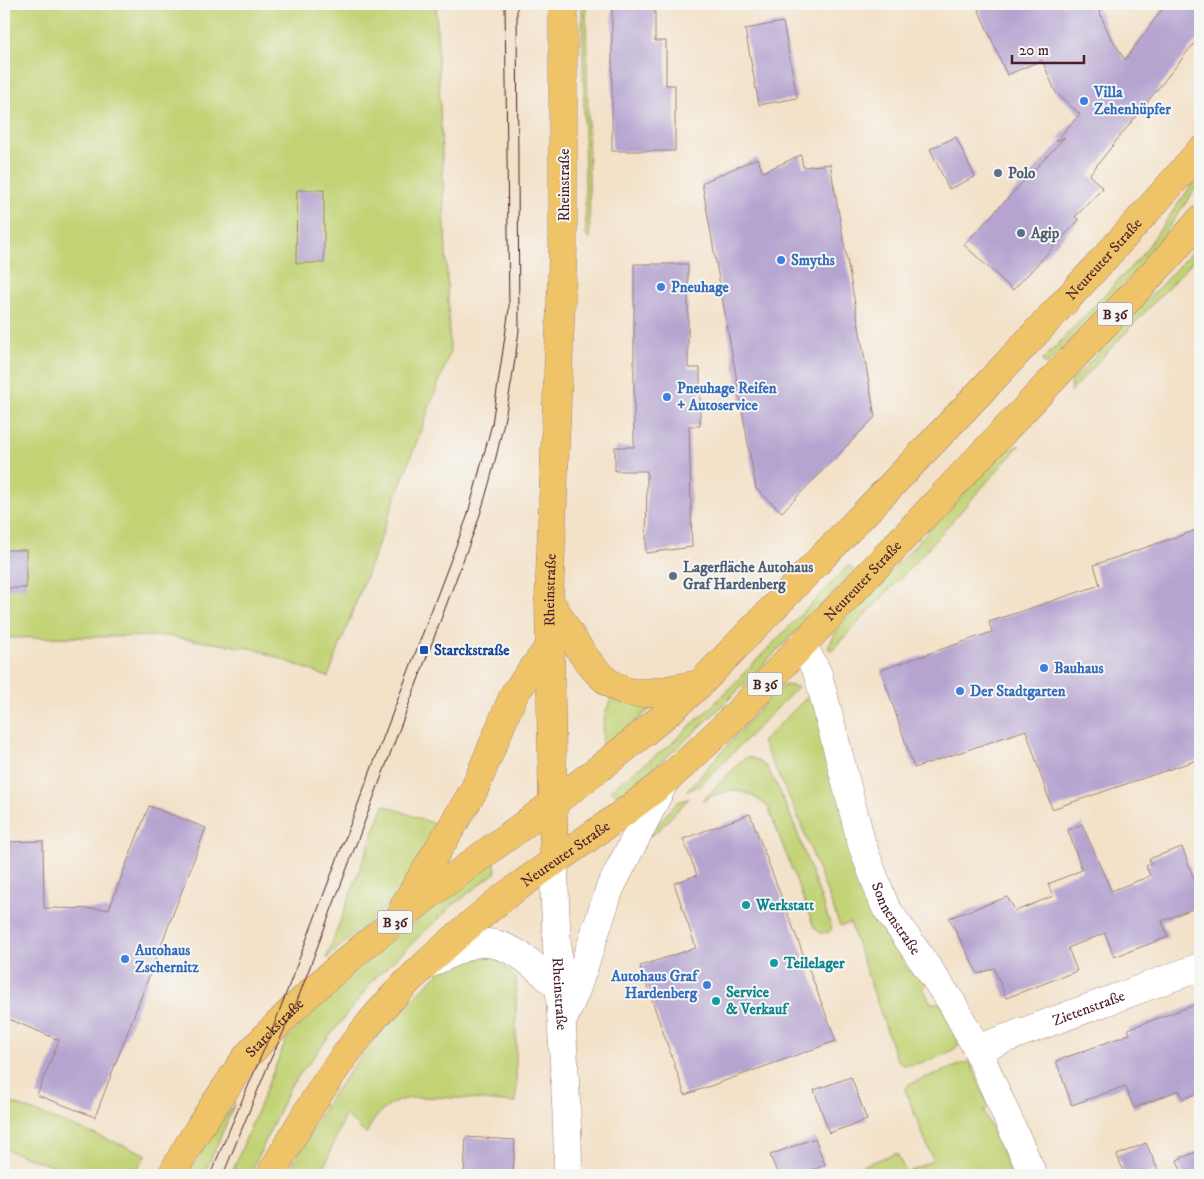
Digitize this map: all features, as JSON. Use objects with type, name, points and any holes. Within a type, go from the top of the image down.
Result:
[{"type":"main road","name":"Rheinstraße","points":[[554,862],[549,600],[563,250],[563,4]]},
{"type":"main road","name":"Neureuter Straße","points":[[553,802],[654,726],[700,684],[996,376],[1134,228],[1200,151]]},
{"type":"main road","name":"Neureuter Straße","points":[[424,966],[493,906],[665,782],[737,714],[1075,356],[1200,220]]},
{"type":"main road","points":[[549,600],[595,671],[610,685],[624,691],[645,693],[700,684]]},
{"type":"main road","points":[[394,922],[458,820],[474,790],[514,694],[550,646]]},
{"type":"main road","name":"Starckstraße","points":[[172,1175],[199,1127],[248,1055],[340,965],[553,802]]},
{"type":"main road","name":"B 36","points":[[271,1175],[291,1137],[333,1071],[384,1008],[424,966]]},
{"type":"street","name":"Sonnenstraße","points":[[802,644],[818,674],[862,845],[885,906],[952,1003],[977,1049],[1033,1175]]},
{"type":"street","points":[[562,1022],[576,990],[610,888],[665,782]]},
{"type":"street","name":"Rheinstraße","points":[[554,862],[555,925],[568,1110],[568,1175]]},
{"type":"street","points":[[424,966],[472,945],[487,944],[506,947],[559,987]]},
{"type":"street","name":"Zietenstraße","points":[[977,1049],[1200,967]]},
{"type":"green space","points":[[4,4],[436,4],[450,353],[328,677],[255,649],[165,636],[4,638]]},
{"type":"green space","points":[[582,4],[586,4],[590,240],[586,236]]},
{"type":"green space","points":[[1200,173],[1200,182],[1145,262],[1047,365],[1042,361],[1142,255]]},
{"type":"green space","points":[[1200,243],[1200,253],[1070,392],[1072,381]]},
{"type":"green space","points":[[1020,445],[913,565],[831,651],[828,648],[838,627],[993,462],[1007,450]]},
{"type":"green space","points":[[849,565],[854,571],[769,659],[711,717],[618,797],[611,789],[670,745],[714,704]]},
{"type":"green space","points":[[785,685],[798,687],[701,785],[687,791],[777,689]]},
{"type":"green space","points":[[810,694],[903,951],[901,959],[912,975],[919,974],[926,981],[923,989],[931,1003],[941,1003],[959,1044],[949,1052],[922,1063],[906,1065],[901,1064],[896,1058],[850,923],[840,926],[795,809],[762,742]]},
{"type":"green space","points":[[612,698],[653,700],[654,706],[602,748],[605,716]]},
{"type":"green space","points":[[748,757],[767,767],[780,792],[794,824],[832,929],[829,932],[820,933],[814,927],[768,807],[751,795],[736,790],[702,801],[743,759]]},
{"type":"green space","points":[[689,798],[658,831],[646,838],[676,803]]},
{"type":"green space","points":[[384,805],[440,826],[394,900],[326,959]]},
{"type":"green space","points":[[495,861],[496,872],[452,906],[375,978],[290,1087],[250,1175],[231,1175],[287,1038],[360,964]]},
{"type":"green space","points":[[479,956],[496,958],[516,978],[516,1103],[440,1097],[401,1100],[380,1113],[366,1134],[345,1115],[321,1175],[286,1175],[331,1096],[382,1029],[445,967]]},
{"type":"green space","points":[[970,1061],[988,1105],[984,1112],[1012,1175],[837,1175],[897,1153],[906,1173],[933,1160],[905,1090],[909,1084]]},
{"type":"green space","points":[[4,1100],[146,1154],[134,1175],[77,1175],[4,1149]]},
{"type":"green space","points":[[235,1103],[204,1175],[188,1175],[211,1135]]},
{"type":"building","points":[[612,4],[655,4],[655,41],[666,41],[666,85],[675,85],[675,151],[612,151]]},
{"type":"building","points":[[976,4],[1096,4],[1108,32],[1125,60],[1166,4],[1200,4],[1200,36],[1089,175],[1103,188],[1075,217],[1079,220],[1013,290],[964,245],[1065,137],[1056,141],[1080,114],[1056,93],[1042,60],[1007,75]]},
{"type":"building","points":[[783,22],[797,98],[759,105],[745,29]]},
{"type":"building","points":[[956,137],[975,177],[949,189],[930,149]]},
{"type":"building","name":"Smyths","points":[[801,155],[803,167],[830,164],[875,417],[782,512],[756,489],[702,183],[757,158],[763,172]]},
{"type":"building","points":[[297,190],[324,190],[324,263],[296,263]]},
{"type":"building","points":[[634,264],[688,264],[688,368],[700,368],[700,426],[689,426],[692,547],[646,553],[647,471],[615,471],[615,447],[634,447]]},
{"type":"building","name":"Bauhaus","points":[[1200,529],[1200,759],[1052,809],[1026,730],[914,768],[881,670],[992,632],[989,622],[1100,585],[1094,565]]},
{"type":"building","points":[[4,550],[26,550],[26,588],[4,588]]},
{"type":"building","points":[[149,806],[206,828],[95,1117],[37,1095],[59,1040],[4,1017],[5,842],[43,841],[44,908],[109,909]]},
{"type":"building","points":[[750,814],[836,1041],[685,1095],[640,966],[696,948],[674,883],[697,875],[683,839]]},
{"type":"building","points":[[1082,824],[1111,891],[1150,876],[1146,866],[1151,864],[1149,859],[1182,847],[1196,884],[1200,882],[1200,906],[1162,921],[1168,937],[1114,957],[1105,933],[1068,948],[1077,971],[1006,998],[994,968],[978,974],[949,918],[1007,897],[1016,911],[1053,896],[1048,884],[1082,870],[1068,830]]},
{"type":"building","points":[[1200,1003],[1200,1092],[1183,1099],[1179,1090],[1134,1108],[1125,1086],[1072,1105],[1056,1061],[1130,1034],[1128,1029]]},
{"type":"building","points":[[851,1077],[867,1120],[829,1133],[814,1090]]},
{"type":"building","points":[[466,1137],[515,1140],[513,1175],[464,1175]]},
{"type":"building","points":[[815,1138],[825,1165],[800,1175],[778,1175],[770,1155]]},
{"type":"building","points":[[1146,1143],[1158,1170],[1146,1175],[1125,1175],[1117,1155]]},
{"type":"building","points":[[1200,1150],[1200,1175],[1183,1175],[1177,1160]]},
{"type":"tram line","points":[[210,1175],[271,1033],[467,517],[492,424],[509,309],[505,4]]},
{"type":"tram line","points":[[223,1175],[269,1063],[294,1009],[478,521],[498,450],[508,403],[519,330],[517,4]]},
{"type":"place","name":"Villa Zehenhüpfer","points":[[1084,101]]},
{"type":"place","name":"Polo","points":[[998,173]]},
{"type":"place","name":"Agip","points":[[1021,233]]},
{"type":"place","name":"Smyths","points":[[781,260]]},
{"type":"place","name":"Pneuhage","points":[[661,287]]},
{"type":"place","name":"Pneuhage Reifen + Autoservice","points":[[667,397]]},
{"type":"place","name":"Lagerfläche Autohaus Graf Hardenberg","points":[[673,576]]},
{"type":"place","name":"Starckstraße","points":[[424,650]]},
{"type":"place","name":"Bauhaus","points":[[1044,668]]},
{"type":"place","name":"Der Stadtgarten","points":[[960,691]]},
{"type":"place","name":"Werkstatt","points":[[746,905]]},
{"type":"place","name":"Autohaus Zschernitz","points":[[125,959]]},
{"type":"place","name":"Teilelager","points":[[774,963]]},
{"type":"place","name":"Autohaus Graf Hardenberg","points":[[707,985]]},
{"type":"place","name":"Service & Verkauf","points":[[716,1001]]}]
